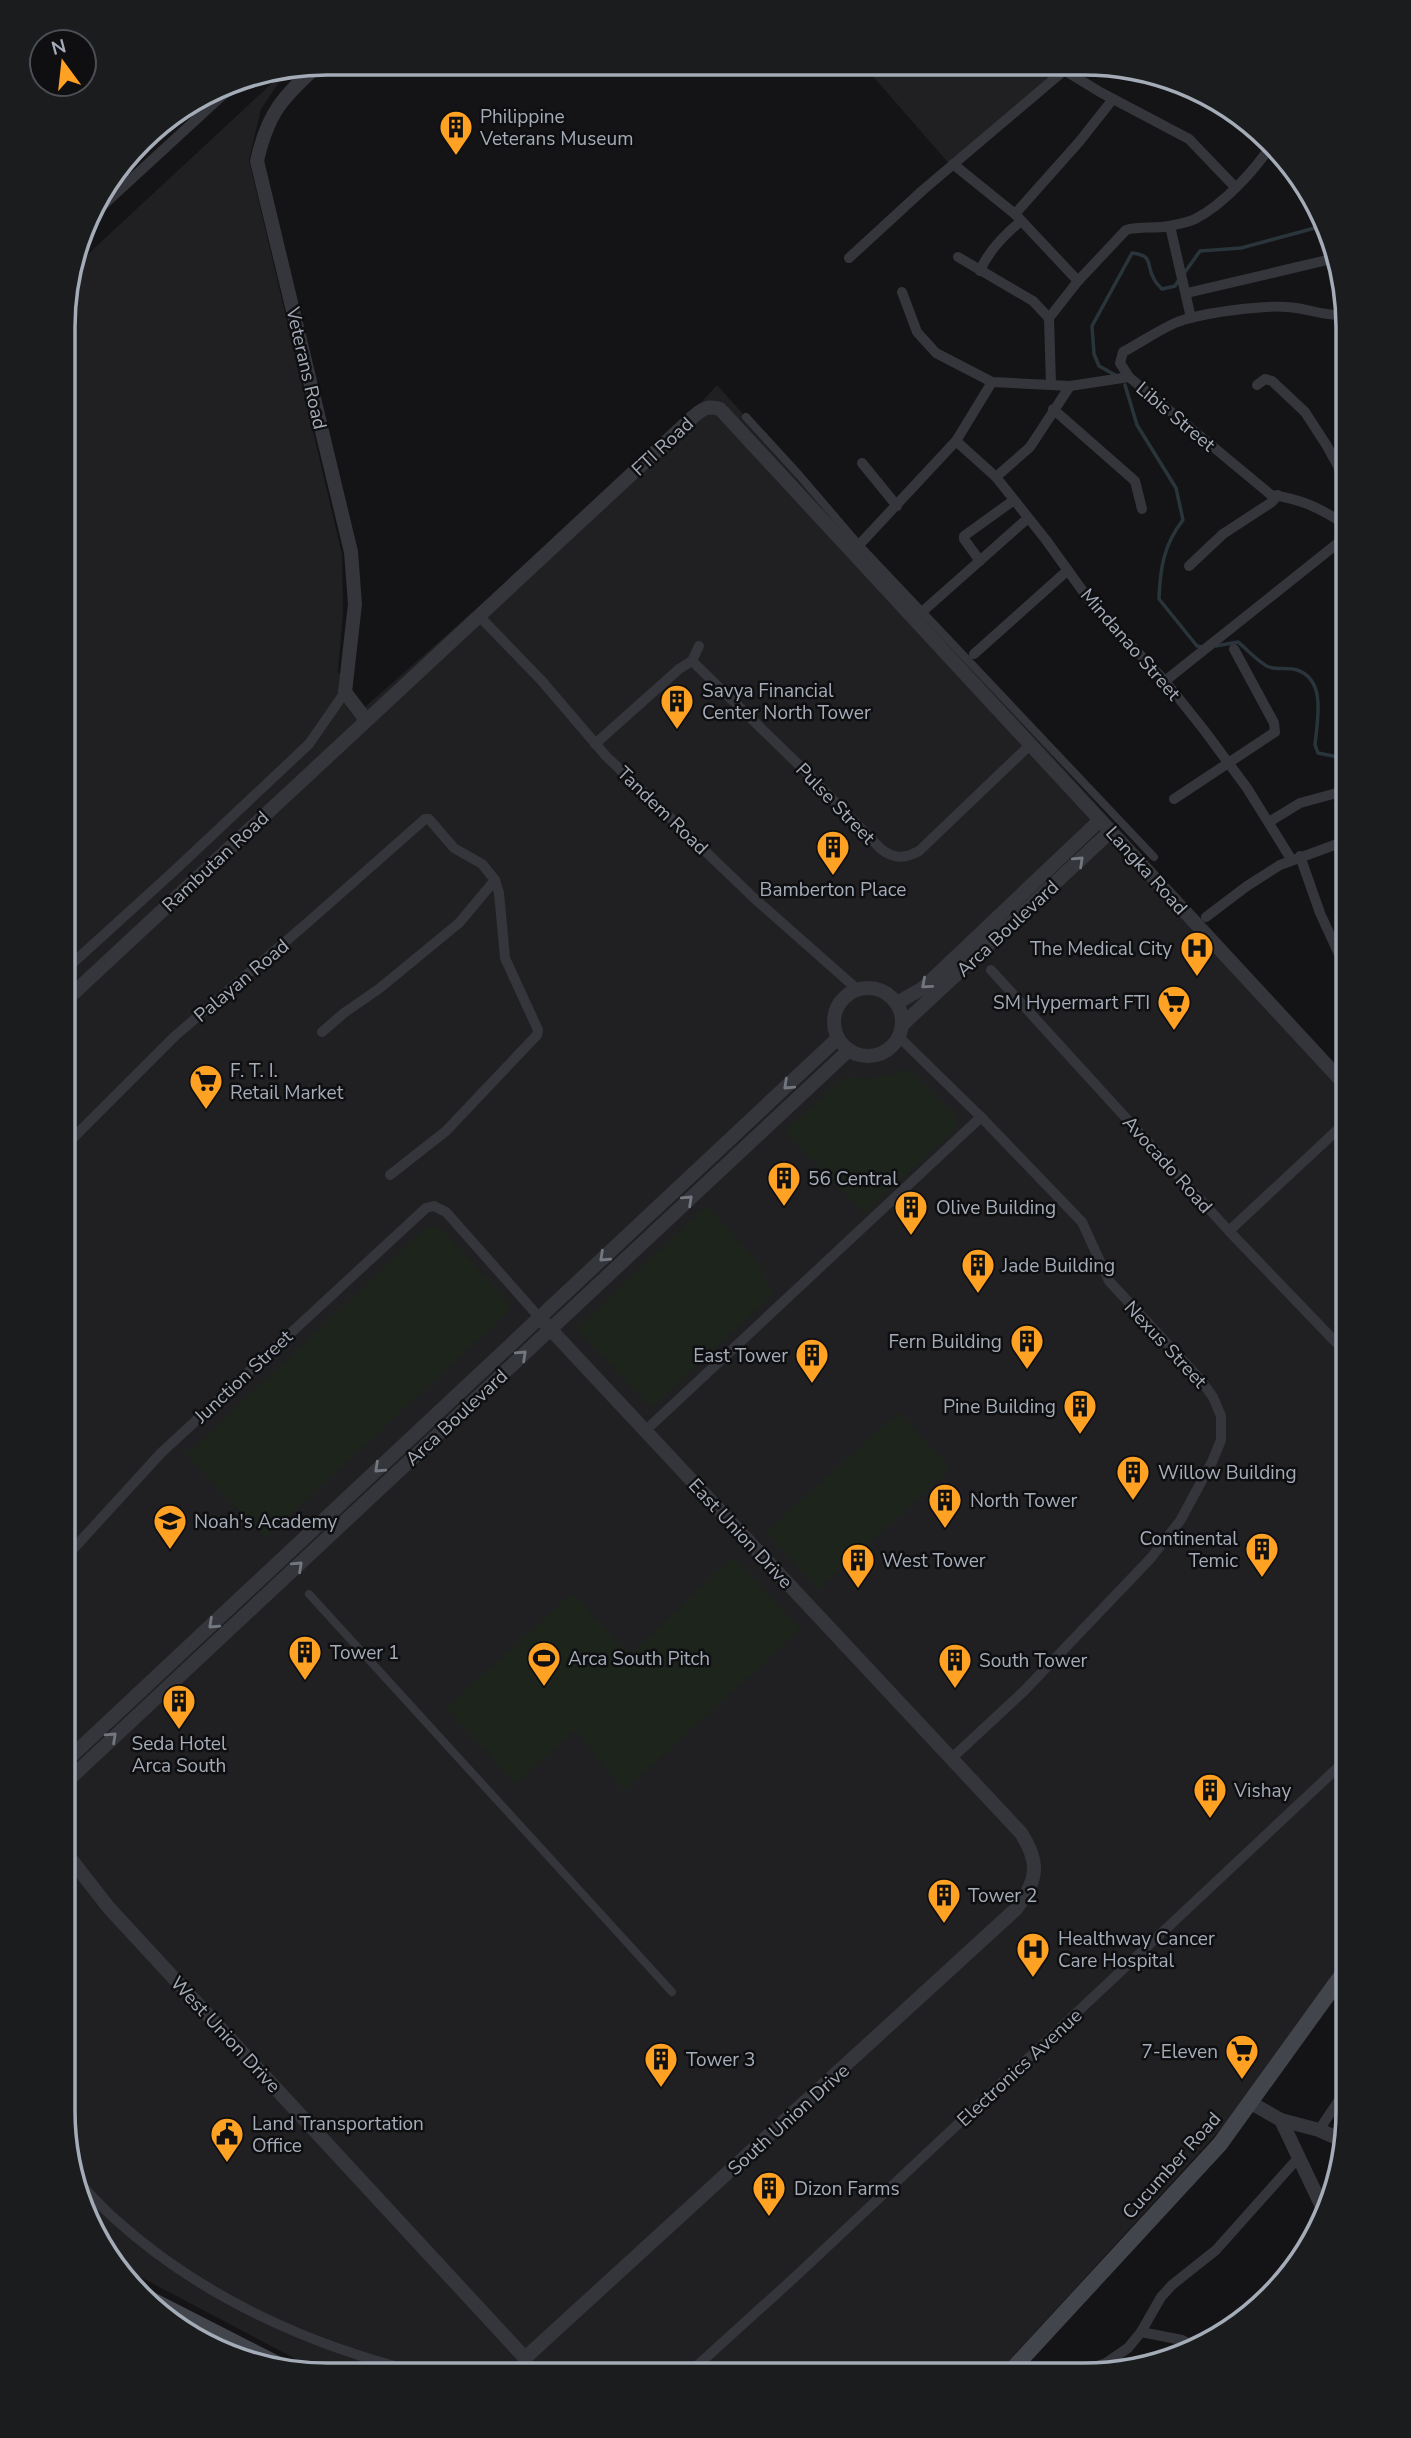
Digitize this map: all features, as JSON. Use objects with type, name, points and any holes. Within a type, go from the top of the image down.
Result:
[{"type":"main road","name":"Cucumber Road","points":[[1018,2363],[1220,2144],[1336,1985]]},
{"type":"main road","points":[[173,2310],[252,2351]]},
{"type":"street","points":[[849,258],[953,164],[1058,75]]},
{"type":"street","points":[[1075,75],[1113,99],[1189,139],[1235,187]]},
{"type":"street","name":"Veterans Road","points":[[75,961],[309,744],[345,692],[355,604],[351,552],[257,161],[263,135],[272,114],[306,76]]},
{"type":"street","points":[[980,271],[987,256],[1113,99]]},
{"type":"street","points":[[111,198],[218,100]]},
{"type":"street","points":[[1049,318],[1078,281],[1126,230],[1152,230],[1193,220],[1212,209],[1266,154]]},
{"type":"street","points":[[953,164],[1018,218],[1078,281]]},
{"type":"street","points":[[1170,226],[1191,318]]},
{"type":"street","points":[[958,257],[1034,301],[1049,318],[1051,385]]},
{"type":"street","points":[[1187,293],[1326,260]]},
{"type":"street","name":"Libis Street","points":[[902,292],[917,332],[936,353],[992,382],[1070,386],[1129,377],[1271,495],[1296,498],[1336,519]]},
{"type":"street","points":[[1129,377],[1120,363],[1123,352],[1175,323],[1191,318],[1259,307],[1289,307],[1335,316]]},
{"type":"street","points":[[1257,385],[1265,379],[1272,381],[1305,412],[1336,463]]},
{"type":"street","points":[[859,545],[956,441],[992,382]]},
{"type":"street","points":[[996,477],[1030,447],[1070,386]]},
{"type":"street","name":"FTI Road","points":[[366,720],[481,618],[693,417],[707,407],[713,407],[720,409],[1031,744]]},
{"type":"street","points":[[1053,409],[1135,481],[1142,509]]},
{"type":"street","points":[[746,417],[1058,762],[1154,857]]},
{"type":"street","name":"Mindanao Street","points":[[956,441],[996,477],[1096,608],[1165,681],[1228,762],[1296,858],[1336,948]]},
{"type":"street","points":[[863,463],[897,506]]},
{"type":"street","points":[[1189,566],[1223,534],[1272,502],[1278,495]]},
{"type":"street","points":[[980,561],[964,536],[1014,500]]},
{"type":"street","points":[[922,612],[1028,518]]},
{"type":"street","points":[[1165,681],[1336,545]]},
{"type":"street","points":[[974,654],[1068,570]]},
{"type":"street","name":"Tandem Road","points":[[481,618],[541,680],[595,744],[755,899],[857,989]]},
{"type":"street","points":[[595,744],[679,669],[692,661],[699,646]]},
{"type":"street","points":[[1174,799],[1275,732],[1276,727],[1234,649]]},
{"type":"street","name":"Pulse Street","points":[[692,661],[881,849],[898,858],[919,851],[1031,744]]},
{"type":"street","points":[[345,692],[366,720]]},
{"type":"street","name":"Rambutan Road","points":[[75,992],[366,720]]},
{"type":"street","name":"Langka Road","points":[[1031,744],[1058,762],[1100,820],[1336,1075]]},
{"type":"street","points":[[1269,821],[1300,803],[1336,793]]},
{"type":"street","name":"Palayan Road","points":[[75,1136],[175,1035],[425,818],[454,848],[482,864],[495,880]]},
{"type":"street","name":"Arca Boulevard","points":[[897,1003],[923,988],[1100,820]]},
{"type":"street","name":"Arca Boulevard","points":[[901,1031],[1111,831]]},
{"type":"street","points":[[1206,917],[1247,886],[1296,858],[1336,844]]},
{"type":"street","points":[[322,1032],[459,923],[495,880]]},
{"type":"street","points":[[390,1175],[446,1131],[537,1035],[537,1026],[505,958],[499,894],[495,880]]},
{"type":"street","name":"Avocado Road","points":[[991,970],[1229,1231],[1336,1342]]},
{"type":"street","points":[[866,987],[884,991],[897,1003],[901,1009],[901,1031],[889,1049],[874,1056],[857,1054],[838,1038],[835,1011],[845,996],[866,987]]},
{"type":"street","name":"Nexus Street","points":[[901,1031],[1082,1222],[1110,1282],[1199,1378],[1213,1396],[1222,1416],[1221,1440],[1180,1521],[1150,1559],[1024,1691],[952,1758]]},
{"type":"street","name":"Arca Boulevard","points":[[75,1753],[838,1038]]},
{"type":"street","name":"Arca Boulevard","points":[[75,1774],[849,1050]]},
{"type":"street","points":[[645,1431],[981,1117]]},
{"type":"street","points":[[1229,1231],[1336,1131]]},
{"type":"street","name":"East Union Drive","points":[[434,1206],[446,1212],[550,1329],[1021,1833],[1030,1847],[1035,1869]]},
{"type":"street","name":"Junction Street","points":[[75,1547],[161,1453],[419,1212],[434,1206]]},
{"type":"street","points":[[309,1594],[672,1992]]},
{"type":"street","name":"Electronics Avenue","points":[[700,2363],[816,2258],[1336,1769]]},
{"type":"street","name":"West Union Drive","points":[[75,1864],[109,1908],[521,2363]]},
{"type":"street","name":"South Union Drive","points":[[527,2363],[1016,1909],[1030,1891],[1035,1869]]},
{"type":"street","points":[[1251,2104],[1281,2120],[1334,2137]]},
{"type":"street","points":[[1319,2130],[1336,2105]]},
{"type":"street","points":[[1281,2120],[1319,2200]]},
{"type":"street","points":[[1107,2362],[1117,2356],[1141,2332],[1161,2297],[1216,2250],[1299,2157]]},
{"type":"street","points":[[89,2193],[115,2220],[158,2254],[215,2293],[320,2342],[382,2363]]},
{"type":"street","points":[[1141,2332],[1185,2342]]},
{"type":"shaded area","points":[[872,75],[1054,75],[952,167]]},
{"type":"shaded area","points":[[281,79],[261,109],[249,160],[342,554],[343,613],[338,672],[365,707],[626,476],[717,385],[1336,1069],[1336,1969],[1252,2095],[1007,2363],[300,2361],[136,2275],[109,2237],[94,2207],[80,2160],[75,2111],[75,327],[77,294],[86,256],[274,81]]},
{"type":"shaded area","points":[[909,1069],[956,1116],[955,1129],[864,1214],[785,1131],[845,1077],[877,1077]]},
{"type":"shaded area","points":[[707,1205],[766,1272],[761,1276],[775,1292],[652,1408],[576,1329]]},
{"type":"shaded area","points":[[427,1227],[440,1228],[510,1304],[509,1311],[265,1538],[186,1455]]},
{"type":"shaded area","points":[[899,1412],[951,1469],[818,1589],[766,1532]]},
{"type":"shaded area","points":[[733,1557],[801,1629],[624,1791],[575,1730],[516,1784],[446,1708],[572,1593],[630,1655]]},
{"type":"waterway","points":[[1185,272],[1200,251],[1241,248],[1316,228]]},
{"type":"waterway","points":[[1117,376],[1099,366],[1094,354],[1092,326],[1132,253],[1147,259],[1151,274],[1162,289],[1175,286],[1180,278]]},
{"type":"waterway","points":[[1125,385],[1137,425],[1176,488],[1183,520],[1171,538],[1164,557],[1159,599],[1197,646],[1202,647]]},
{"type":"waterway","points":[[1216,646],[1238,642],[1269,667],[1294,669],[1306,675],[1313,683],[1318,702],[1315,745],[1318,753],[1336,757]]},
{"type":"place","name":"Philippine Veterans Museum","points":[[456,157]]},
{"type":"place","name":"Savya Financial Center North Tower","points":[[677,731]]},
{"type":"place","name":"Bamberton Place","points":[[833,877]]},
{"type":"place","name":"The Medical City","points":[[1197,978]]},
{"type":"place","name":"SM Hypermart FTI","points":[[1174,1032]]},
{"type":"place","name":"F. T. I. Retail Market","points":[[206,1111]]},
{"type":"place","name":"56 Central","points":[[784,1208]]},
{"type":"place","name":"Olive Building","points":[[911,1237]]},
{"type":"place","name":"Jade Building","points":[[978,1295]]},
{"type":"place","name":"Fern Building","points":[[1027,1371]]},
{"type":"place","name":"East Tower","points":[[812,1385]]},
{"type":"place","name":"Pine Building","points":[[1080,1436]]},
{"type":"place","name":"Willow Building","points":[[1133,1502]]},
{"type":"place","name":"North Tower","points":[[945,1530]]},
{"type":"place","name":"Noah's Academy","points":[[170,1551]]},
{"type":"place","name":"Continental Temic","points":[[1262,1579]]},
{"type":"place","name":"West Tower","points":[[858,1590]]},
{"type":"place","name":"Tower 1","points":[[305,1682]]},
{"type":"place","name":"Arca South Pitch","points":[[544,1688]]},
{"type":"place","name":"South Tower","points":[[955,1690]]},
{"type":"place","name":"Seda Hotel Arca South","points":[[179,1731]]},
{"type":"place","name":"Vishay","points":[[1210,1820]]},
{"type":"place","name":"Tower 2","points":[[944,1925]]},
{"type":"place","name":"Healthway Cancer Care Hospital","points":[[1033,1979]]},
{"type":"place","name":"7-Eleven","points":[[1242,2081]]},
{"type":"place","name":"Tower 3","points":[[661,2089]]},
{"type":"place","name":"Land Transportation Office","points":[[227,2164]]},
{"type":"place","name":"Dizon Farms","points":[[769,2218]]}]
